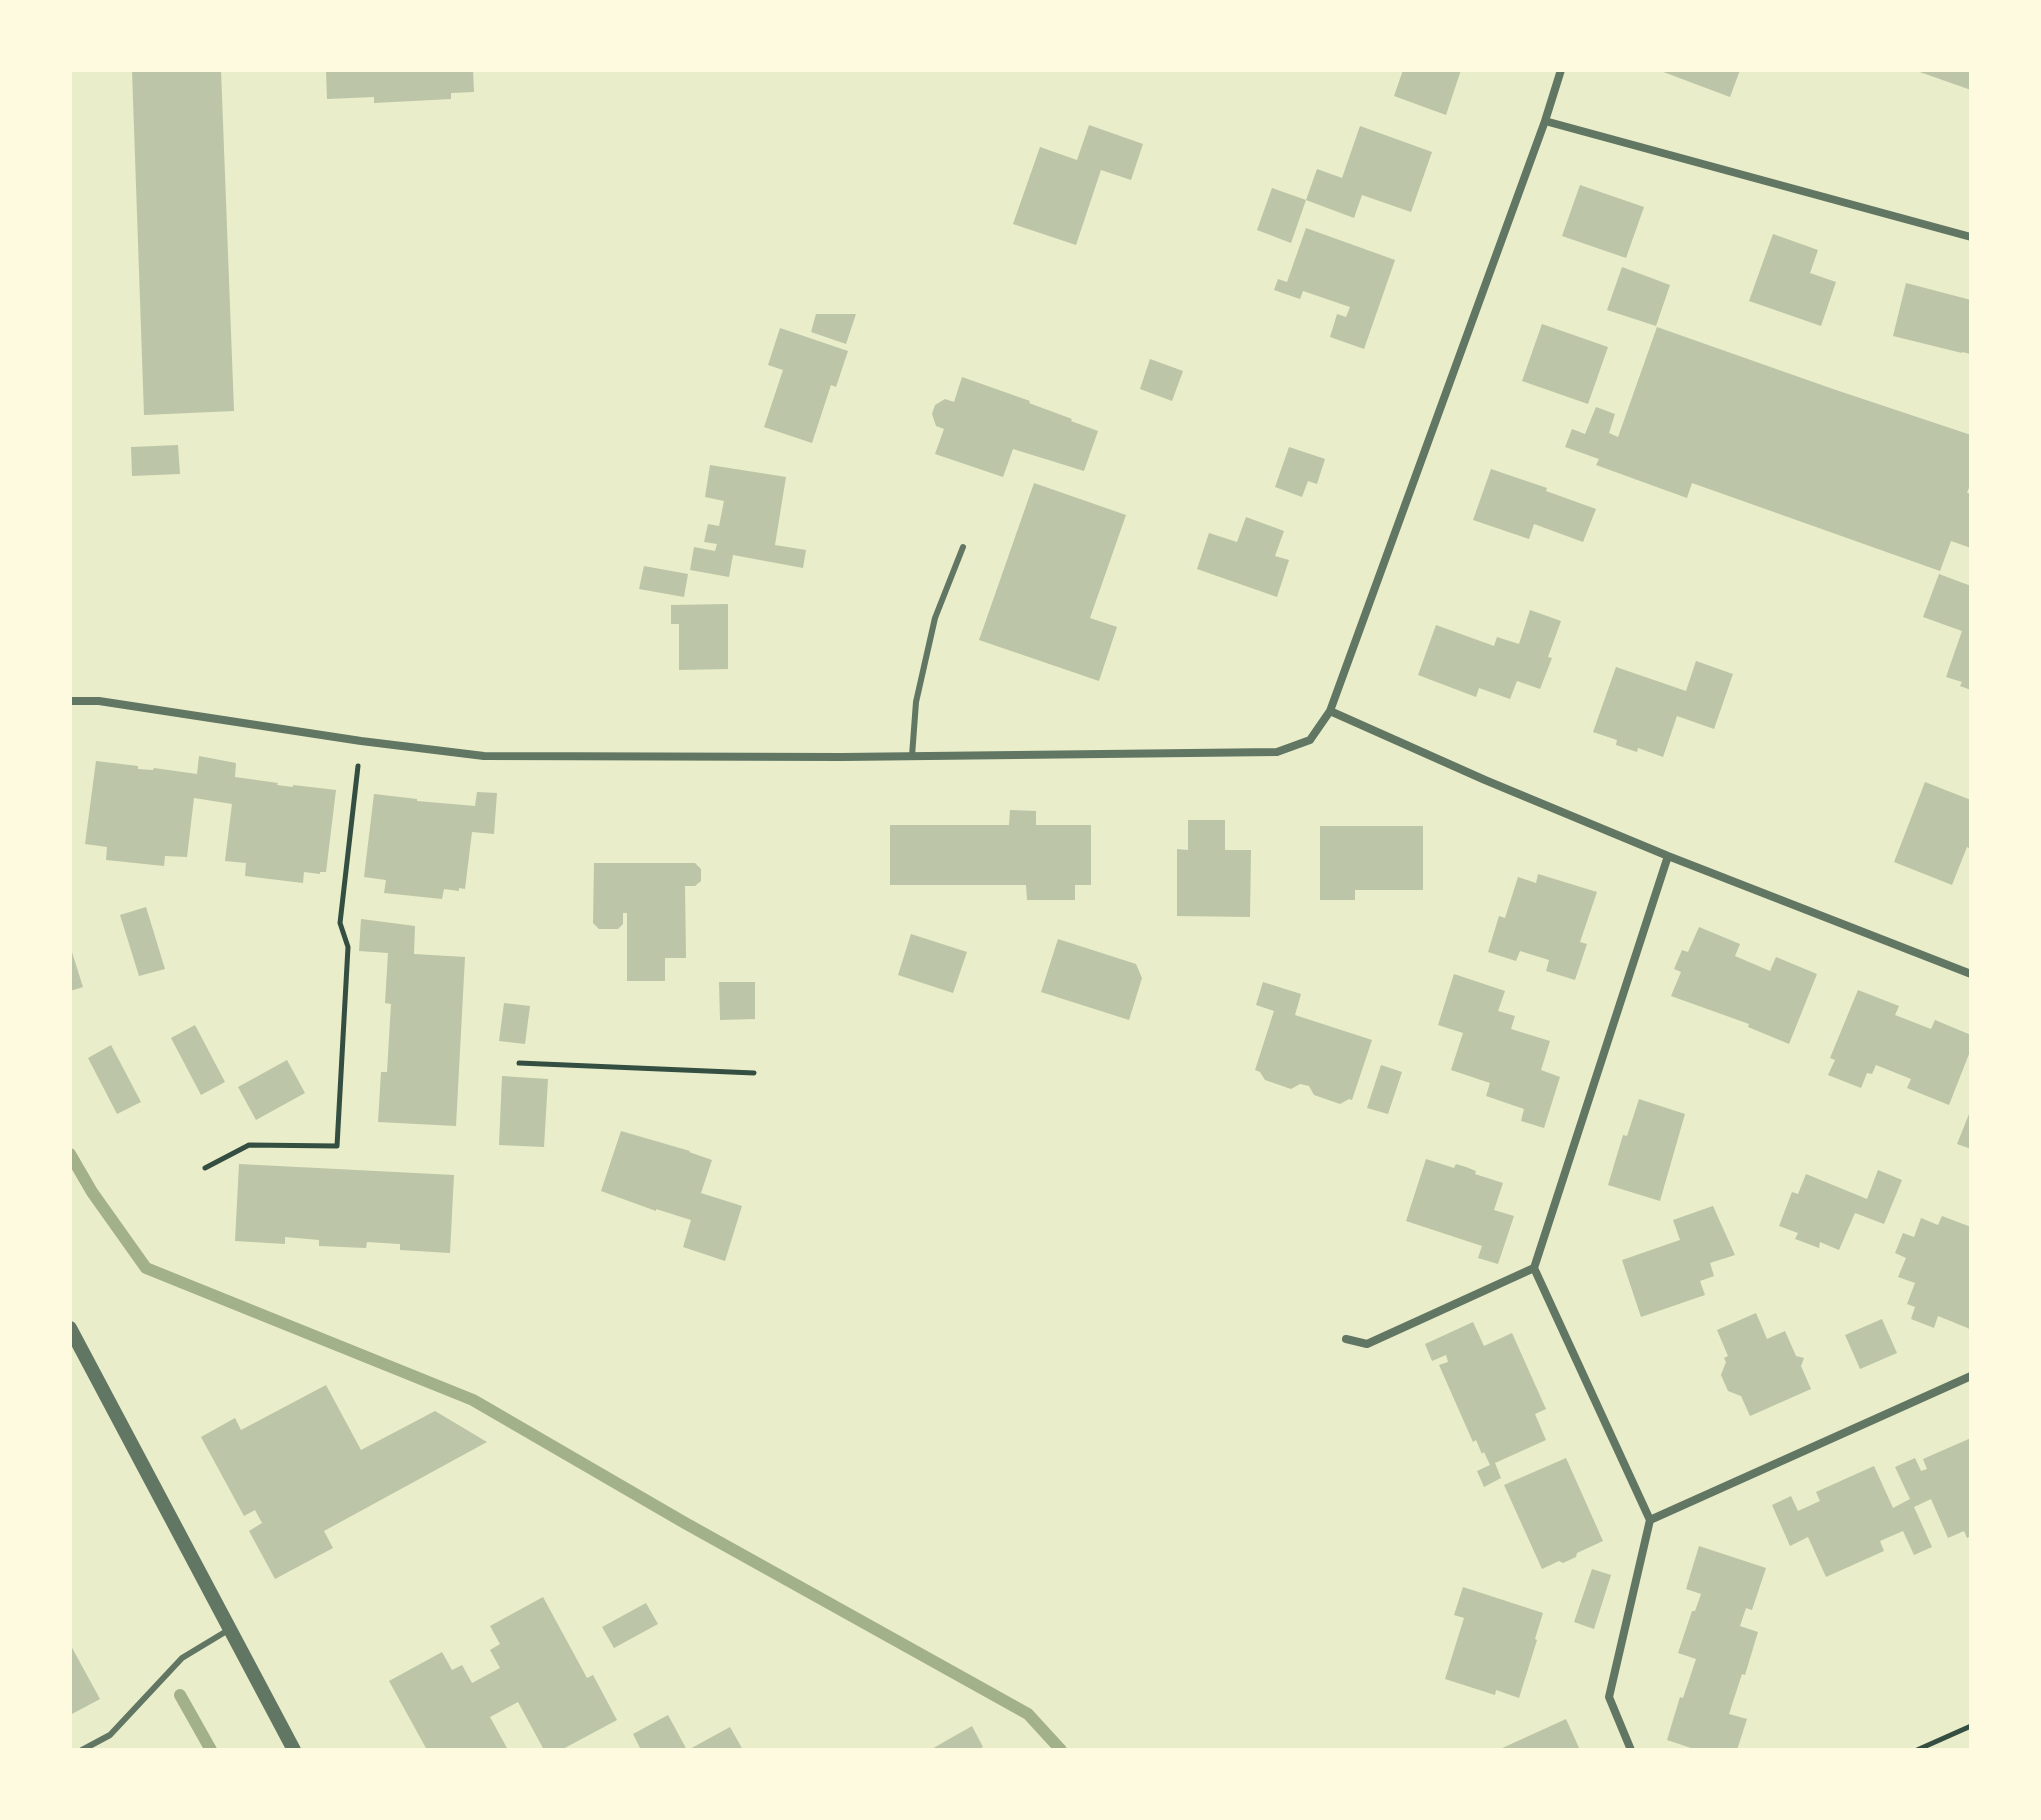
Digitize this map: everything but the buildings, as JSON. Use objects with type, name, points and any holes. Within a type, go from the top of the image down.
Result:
[{"type":"street","points":[[70,701],[99,701],[361,741],[484,756],[842,757],[1277,752],[1310,740],[1330,711],[1561,70]]},
{"type":"street","points":[[1545,121],[1971,237]]},
{"type":"street","points":[[1330,711],[1668,856],[1971,974]]},
{"type":"street","points":[[1631,1750],[1609,1697],[1650,1520],[1534,1268],[1668,856]]},
{"type":"street","points":[[1346,1339],[1367,1344],[1534,1268]]},
{"type":"street","points":[[70,1328],[294,1750]]},
{"type":"street","points":[[1650,1520],[1971,1376]]},
{"type":"lane","points":[[912,756],[916,702],[935,618],[963,547]]},
{"type":"lane","points":[[82,1750],[110,1735],[182,1658],[230,1629]]},
{"type":"path","points":[[205,1168],[249,1145],[337,1146],[348,947],[340,923],[361,741]]},
{"type":"path","points":[[519,1063],[754,1073]]},
{"type":"path","points":[[1917,1750],[1971,1726]]},
{"type":"waterway","points":[[70,1154],[92,1192],[146,1268],[473,1400],[685,1523],[1028,1714],[1061,1750]]},
{"type":"waterway","points":[[180,1695],[211,1750]]}]
